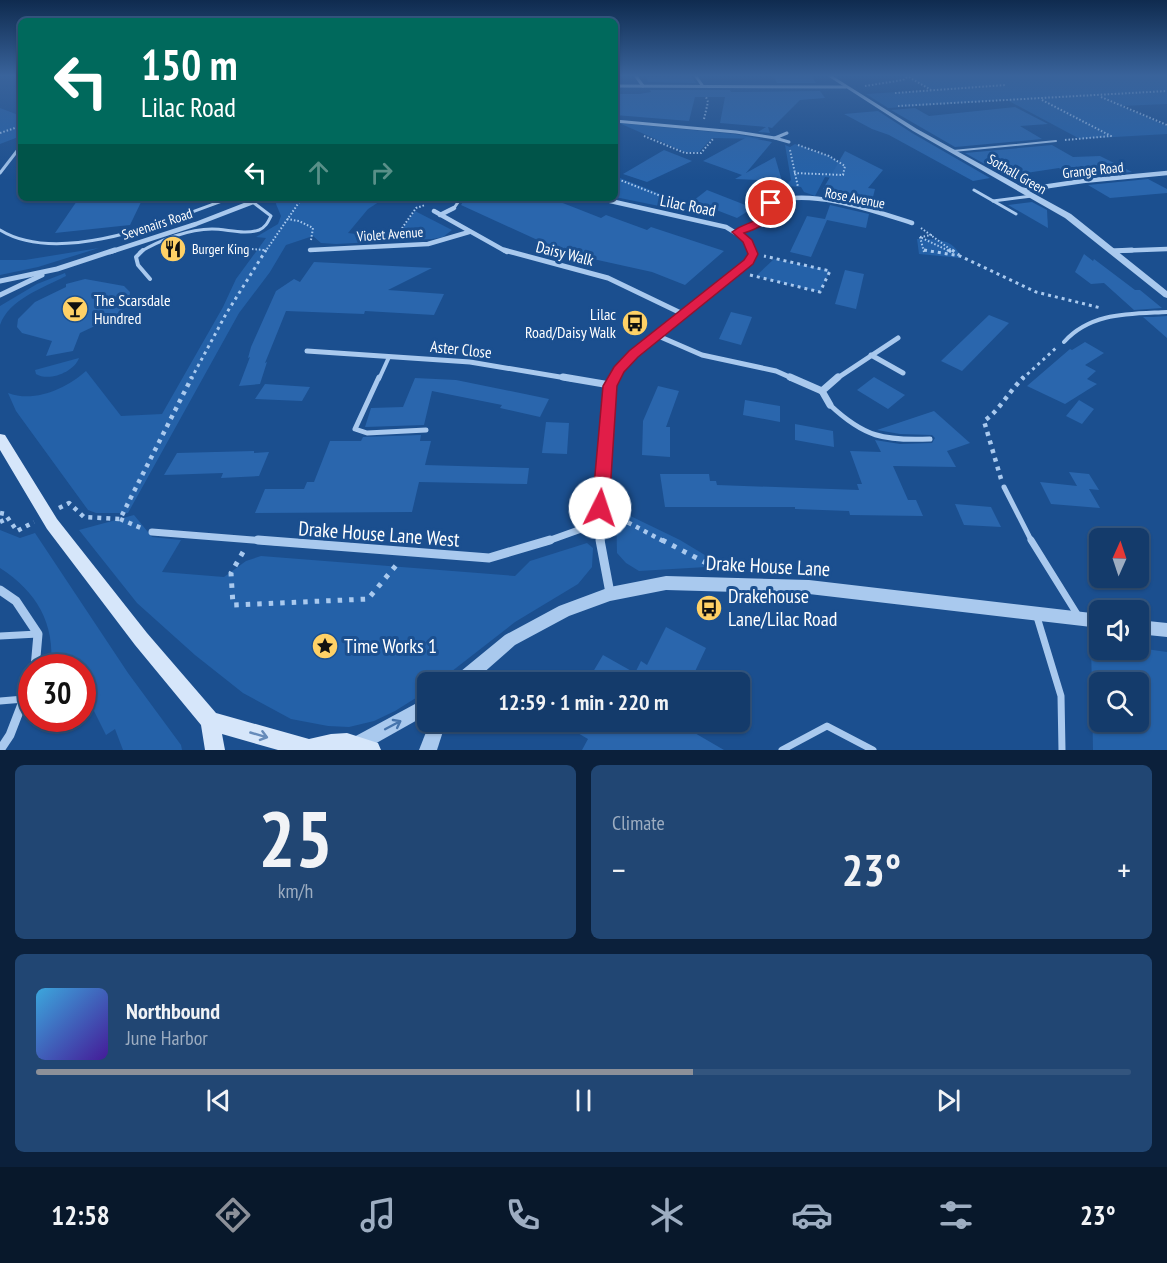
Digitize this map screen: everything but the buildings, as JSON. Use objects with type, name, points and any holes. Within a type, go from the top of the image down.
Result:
[{"type":"main road","points":[[0,439],[46,515],[141,639],[210,721],[215,750]]},
{"type":"main road","points":[[210,721],[308,749],[334,742],[364,747]]},
{"type":"street","name":"Sothall Green","points":[[883,110],[1083,226],[1167,294]]},
{"type":"street","points":[[618,121],[702,128],[789,142]]},
{"type":"street","points":[[775,138],[787,133]]},
{"type":"street","name":"Grange Road","points":[[1022,190],[1083,180],[1167,173]]},
{"type":"street","name":"Rose Avenue","points":[[737,232],[754,227],[765,219],[774,199],[802,199],[867,209],[912,223]]},
{"type":"street","name":"Lilac Road","points":[[609,201],[652,212],[710,222],[737,232]]},
{"type":"street","name":"Sevenairs Road","points":[[0,281],[57,269],[196,224],[254,202]]},
{"type":"street","points":[[440,215],[454,208]]},
{"type":"street","name":"Daisy Walk","points":[[434,211],[507,252],[608,278],[685,315]]},
{"type":"street","name":"Violet Avenue","points":[[310,250],[428,244],[469,232]]},
{"type":"street","points":[[610,594],[604,574],[598,523],[610,386],[619,370],[656,335],[685,315],[749,262],[753,254],[747,240],[737,232]]},
{"type":"street","points":[[1113,251],[1167,249]]},
{"type":"street","name":"Sevenairs Road","points":[[0,295],[57,269]]},
{"type":"street","points":[[656,335],[702,355],[776,371],[822,391],[830,405]]},
{"type":"street","points":[[822,391],[834,379],[898,338]]},
{"type":"street","name":"Aster Close","points":[[308,351],[470,362],[610,386]]},
{"type":"street","points":[[871,355],[903,373]]},
{"type":"street","name":"Drake House Lane West","points":[[152,532],[489,558],[519,551],[598,523]]},
{"type":"street","name":"Drake House Lane","points":[[473,672],[510,640],[564,611],[610,594],[666,583],[809,587],[1089,620]]},
{"type":"street","points":[[0,590],[16,601],[38,634],[36,654]]},
{"type":"street","points":[[1149,628],[1167,630]]},
{"type":"street","points":[[364,747],[417,712]]},
{"type":"street","points":[[0,750],[18,717]]},
{"type":"street","points":[[428,750],[434,732]]},
{"type":"lane","points":[[953,152],[1009,144],[1056,141]]},
{"type":"lane","points":[[0,172],[18,151]]},
{"type":"lane","points":[[974,190],[1016,214]]},
{"type":"lane","points":[[993,201],[1032,196]]},
{"type":"lane","points":[[0,230],[17,239],[38,243],[91,238],[142,228],[221,201]]},
{"type":"lane","points":[[454,208],[459,201]]},
{"type":"lane","points":[[150,279],[138,265],[136,257],[141,251],[206,229],[252,232],[267,224],[271,216],[254,202]]},
{"type":"lane","points":[[1064,342],[1079,325],[1103,318],[1167,312]]},
{"type":"lane","points":[[389,357],[355,429],[367,433],[426,430]]},
{"type":"lane","points":[[830,405],[868,435],[888,441],[930,440]]},
{"type":"lane","points":[[1004,487],[1030,539],[1080,619]]},
{"type":"lane","points":[[1035,612],[1061,696],[1062,750]]},
{"type":"lane","points":[[0,636],[38,634]]},
{"type":"lane","points":[[0,701],[18,700]]},
{"type":"lane","points":[[782,750],[827,726],[873,750]]},
{"type":"path","points":[[702,128],[706,110]]},
{"type":"path","points":[[1061,110],[1111,136],[1080,139]]},
{"type":"path","points":[[1132,110],[1167,125]]},
{"type":"path","points":[[0,133],[18,127]]},
{"type":"path","points":[[643,135],[685,153],[701,153],[713,139]]},
{"type":"path","points":[[789,142],[794,173],[802,199]]},
{"type":"path","points":[[618,179],[682,204]]},
{"type":"path","points":[[120,519],[191,375],[264,250],[300,201]]},
{"type":"path","points":[[389,247],[416,208],[432,201]]},
{"type":"path","points":[[286,219],[299,220],[313,228],[310,250]]},
{"type":"path","points":[[912,223],[960,256]]},
{"type":"path","points":[[920,237],[932,235]]},
{"type":"path","points":[[920,237],[924,252],[960,256]]},
{"type":"path","points":[[920,237],[1036,292],[1102,308]]},
{"type":"path","points":[[238,248],[264,250]]},
{"type":"path","points":[[738,272],[820,292],[830,271],[753,254]]},
{"type":"path","points":[[1004,487],[989,445],[984,421],[993,415],[1011,389],[1064,342]]},
{"type":"path","points":[[0,513],[5,514],[17,531],[69,503],[84,517],[120,519],[152,532]]},
{"type":"path","points":[[600,508],[744,584]]},
{"type":"path","points":[[0,522],[8,518]]},
{"type":"path","points":[[249,540],[231,573],[232,605],[368,599],[406,553]]},
{"type":"shaded area","points":[[0,110],[5,110],[18,115],[18,137],[0,144]]},
{"type":"shaded area","points":[[1026,110],[1130,110],[1167,126],[1167,134],[1080,139]]},
{"type":"shaded area","points":[[619,123],[763,139],[712,138],[699,152],[685,152]]},
{"type":"shaded area","points":[[795,144],[829,156],[845,166],[839,179],[825,177],[815,196],[804,192],[801,187],[785,186],[791,180],[785,145],[790,147]]},
{"type":"shaded area","points":[[618,177],[709,213],[708,216],[618,198]]},
{"type":"shaded area","points":[[276,201],[380,201],[368,209],[348,233],[356,234],[355,236],[396,238],[415,211],[452,230],[443,237],[432,239],[336,244],[321,243],[313,236],[286,245],[270,272],[239,313],[128,513],[96,513],[88,510],[16,411],[8,393],[18,396],[39,395],[59,389],[86,371],[121,416],[162,414],[223,307],[236,279],[266,238],[256,237],[278,224],[281,216]]},
{"type":"shaded area","points":[[917,239],[949,243],[958,251],[961,258],[919,254]]},
{"type":"shaded area","points":[[99,248],[38,267],[0,275],[0,260],[25,260]]},
{"type":"shaded area","points":[[774,259],[830,271],[820,292],[756,276]]},
{"type":"shaded area","points":[[65,273],[66,276],[19,301],[4,316],[0,325],[0,306],[37,284]]},
{"type":"shaded area","points":[[79,358],[72,368],[60,374],[48,377],[36,374],[35,370]]},
{"type":"shaded area","points":[[616,509],[680,540],[723,566],[639,571],[626,563],[617,553]]},
{"type":"shaded area","points":[[134,515],[152,537],[181,540],[162,572],[224,577],[246,561],[261,556],[515,576],[530,561],[587,543],[593,548],[592,567],[578,584],[515,622],[451,672],[417,672],[417,697],[395,711],[374,721],[349,727],[328,726],[291,719],[243,693],[195,655],[137,603],[79,530]]},
{"type":"shaded area","points":[[0,530],[20,538],[35,533],[128,673],[181,745],[182,750],[123,750],[115,729],[106,735],[96,715],[96,654],[51,654],[50,636],[41,610],[24,587],[0,568]]},
{"type":"shaded area","points":[[1149,649],[1167,652],[1167,750],[1093,750],[1093,732],[1149,732],[1149,672],[1092,672],[1091,660],[1149,660]]},
{"type":"place","name":"Burger King","points":[[173,249]]},
{"type":"place","name":"The Scarsdale Hundred","points":[[75,309]]},
{"type":"place","name":"Lilac Road/Daisy Walk","points":[[635,323]]},
{"type":"place","name":"Drakehouse Lane/Lilac Road","points":[[709,608]]},
{"type":"place","name":"Time Works 1","points":[[325,646]]},
{"type":"route","points":[[600,508],[610,386],[619,370],[634,354],[749,262],[753,254],[751,248],[747,240],[737,232],[754,227],[765,219],[771,203]]}]
